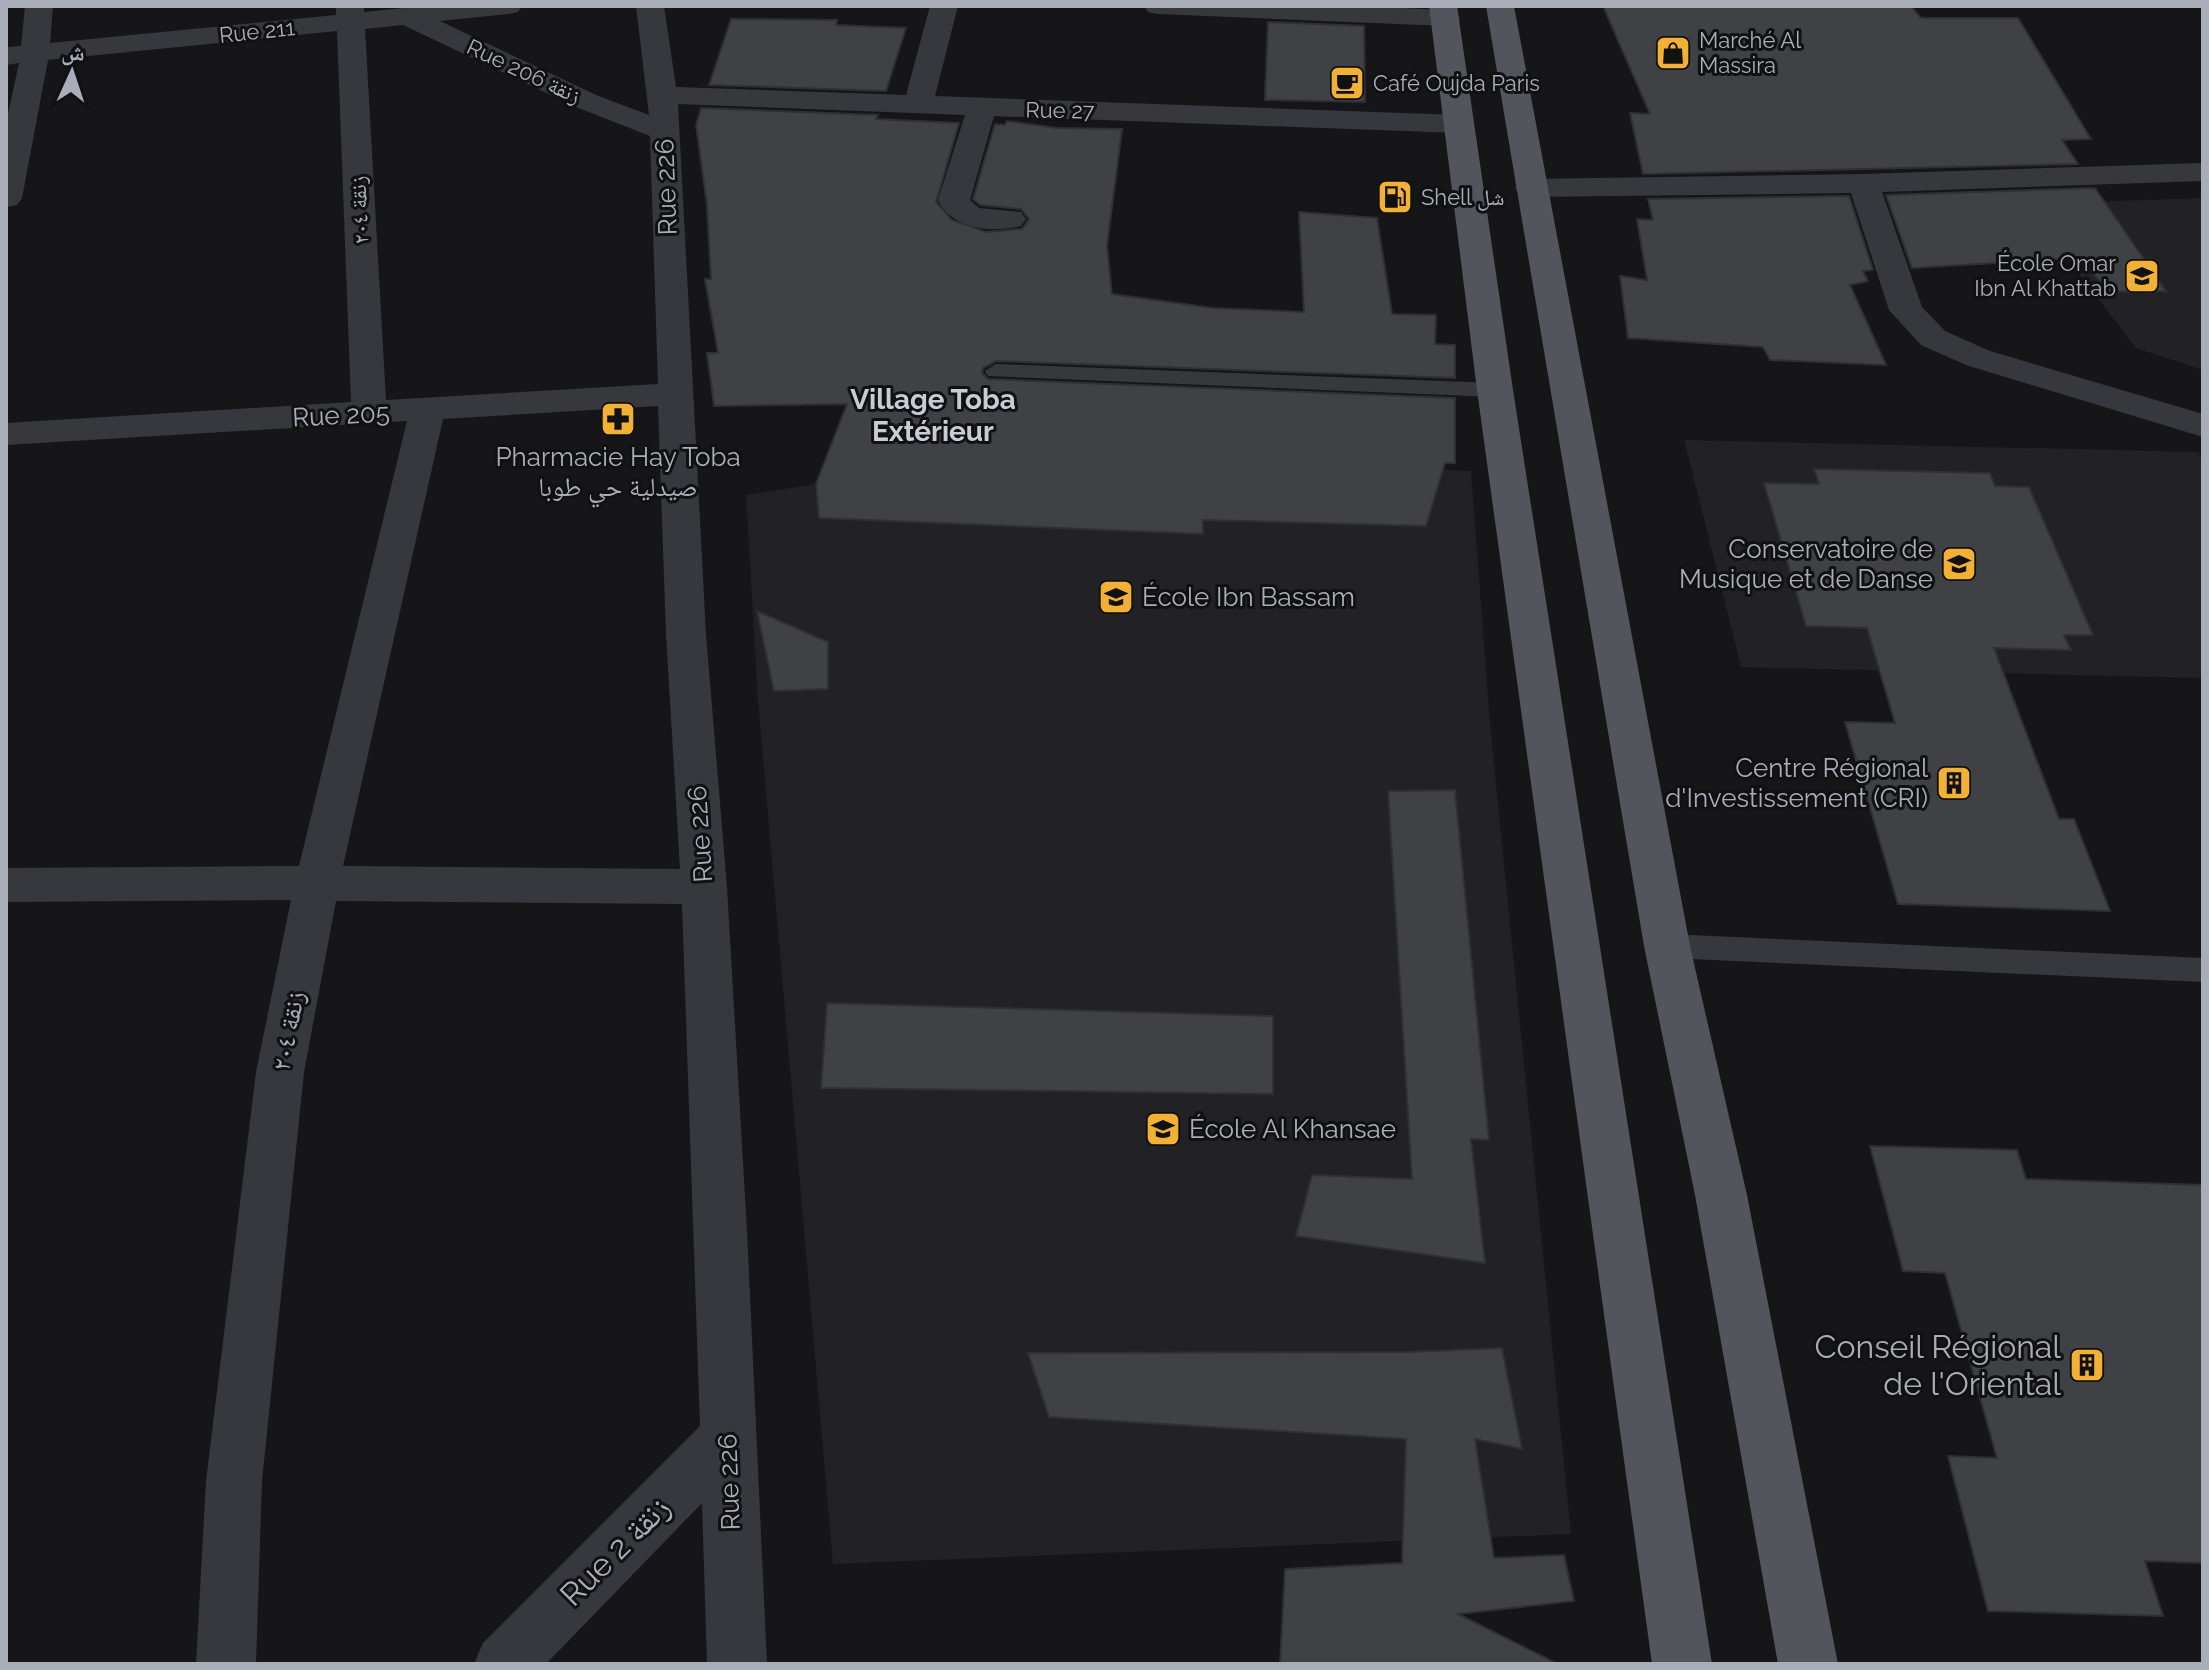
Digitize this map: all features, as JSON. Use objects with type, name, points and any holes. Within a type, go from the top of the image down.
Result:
[{"type":"main road","points":[[1500,6],[1667,946],[1721,1195],[1808,1664]]},
{"type":"main road","points":[[1444,12],[1495,390],[1682,1664]]},
{"type":"street","points":[[8,185],[20,54],[39,6]]},
{"type":"street","name":"Rue 211","points":[[20,54],[350,14],[508,6]]},
{"type":"street","name":"Rue 226","points":[[650,6],[663,113],[686,634],[704,887],[737,1664]]},
{"type":"street","points":[[918,105],[944,6]]},
{"type":"street","points":[[1158,6],[1444,12]]},
{"type":"street","name":"Rue 206 زنقة","points":[[396,11],[586,101],[663,113]]},
{"type":"street","name":"زنقة ٢٠٤","points":[[350,14],[369,414]]},
{"type":"street","name":"Rue 27","points":[[663,113],[918,105],[1458,124]]},
{"type":"street","points":[[982,108],[954,200],[960,213],[969,217],[1010,219]]},
{"type":"street","points":[[1531,188],[1863,183],[2203,172]]},
{"type":"street","points":[[1863,183],[1906,310],[1933,338],[1978,358],[2203,426]]},
{"type":"street","name":"Rue 205","points":[[6,434],[676,394]]},
{"type":"street","name":"زنقة ٢٠٤","points":[[226,1664],[234,1481],[280,1072],[317,883],[427,410]]},
{"type":"street","points":[[6,885],[317,883],[704,887]]},
{"type":"street","name":"Rue 2 زنقة","points":[[504,1664],[727,1438]]},
{"type":"lane","points":[[996,371],[1495,390]]},
{"type":"lane","points":[[1667,946],[2203,970]]},
{"type":"shaded area","name":"École Omar Ibn Al Khattab","points":[[2203,198],[2203,370],[2136,348],[2025,204]]},
{"type":"shaded area","name":"Conservatoire de Musique et de Danse","points":[[1684,440],[2198,452],[2203,461],[2203,678],[1741,667]]},
{"type":"shaded area","name":"École Al Khansae","points":[[831,446],[1471,471],[1490,724],[1571,1534],[833,1564],[758,700],[746,495],[816,484]]},
{"type":"building","points":[[1603,6],[1911,6],[1921,18],[2018,18],[2091,139],[2062,140],[2078,164],[1643,174],[1630,113],[1650,114]]},
{"type":"building","points":[[731,19],[837,20],[836,25],[906,28],[886,91],[709,85]]},
{"type":"building","points":[[1268,22],[1364,26],[1365,102],[1265,100]]},
{"type":"building","points":[[701,108],[878,115],[876,119],[959,123],[936,202],[952,220],[986,232],[1022,229],[1029,219],[1021,209],[980,205],[973,199],[995,124],[1005,125],[1007,121],[1057,128],[1122,129],[1107,246],[1112,294],[1213,308],[1304,312],[1299,212],[1377,218],[1392,314],[1436,315],[1435,344],[1455,345],[1455,378],[996,361],[983,368],[982,373],[988,379],[1455,398],[1455,463],[1445,463],[1426,526],[1203,520],[1203,534],[819,518],[816,484],[847,404],[714,406],[707,353],[718,353],[705,279],[711,279],[707,205],[696,125]]},
{"type":"building","points":[[2095,188],[2166,291],[2109,292],[2080,258],[1912,268],[1886,195]]},
{"type":"building","points":[[1849,196],[1873,270],[1863,271],[1868,281],[1850,285],[1886,365],[1770,360],[1763,347],[1628,338],[1620,276],[1647,280],[1637,219],[1653,220],[1648,199]]},
{"type":"building","points":[[1814,469],[1990,473],[1995,486],[2029,487],[2093,635],[2064,635],[2071,650],[1994,648],[2059,819],[2074,819],[2110,911],[1898,904],[1845,722],[1895,723],[1867,628],[1806,626],[1764,483],[1819,484]]},
{"type":"building","points":[[757,611],[828,642],[828,689],[774,691]]},
{"type":"building","points":[[1455,790],[1489,1140],[1471,1139],[1485,1263],[1296,1236],[1312,1175],[1412,1179],[1388,791]]},
{"type":"building","points":[[827,1003],[1273,1016],[1273,1094],[821,1088]]},
{"type":"building","name":"Conseil Régional de l'Oriental","points":[[1870,1146],[2017,1150],[2026,1179],[2203,1185],[2203,1563],[2145,1561],[2163,1616],[1988,1611],[1948,1456],[1997,1458],[1945,1273],[1903,1271]]},
{"type":"building","points":[[1502,1348],[1522,1449],[1475,1439],[1494,1558],[1564,1555],[1574,1601],[1458,1614],[1558,1664],[1280,1664],[1285,1569],[1402,1563],[1406,1439],[1049,1417],[1028,1353],[1407,1352]]},
{"type":"place","name":"Marché Al Massira","points":[[1673,53]]},
{"type":"place","name":"Café Oujda Paris","points":[[1347,83]]},
{"type":"place","name":"Shell شل","points":[[1395,197]]},
{"type":"place","name":"École Omar Ibn Al Khattab","points":[[2142,276]]},
{"type":"place","name":"Pharmacie Hay Toba صيدلية حي طوبا","points":[[618,419]]},
{"type":"place","name":"Conservatoire de Musique et de Danse","points":[[1959,564]]},
{"type":"place","name":"École Ibn Bassam","points":[[1116,597]]},
{"type":"place","name":"Centre Régional d'Investissement (CRI)","points":[[1954,783]]},
{"type":"place","name":"École Al Khansae","points":[[1163,1129]]},
{"type":"place","name":"Conseil Régional de l'Oriental","points":[[2087,1365]]},
{"type":"district","name":"Village Toba Extérieur","points":[[933,415]]}]
